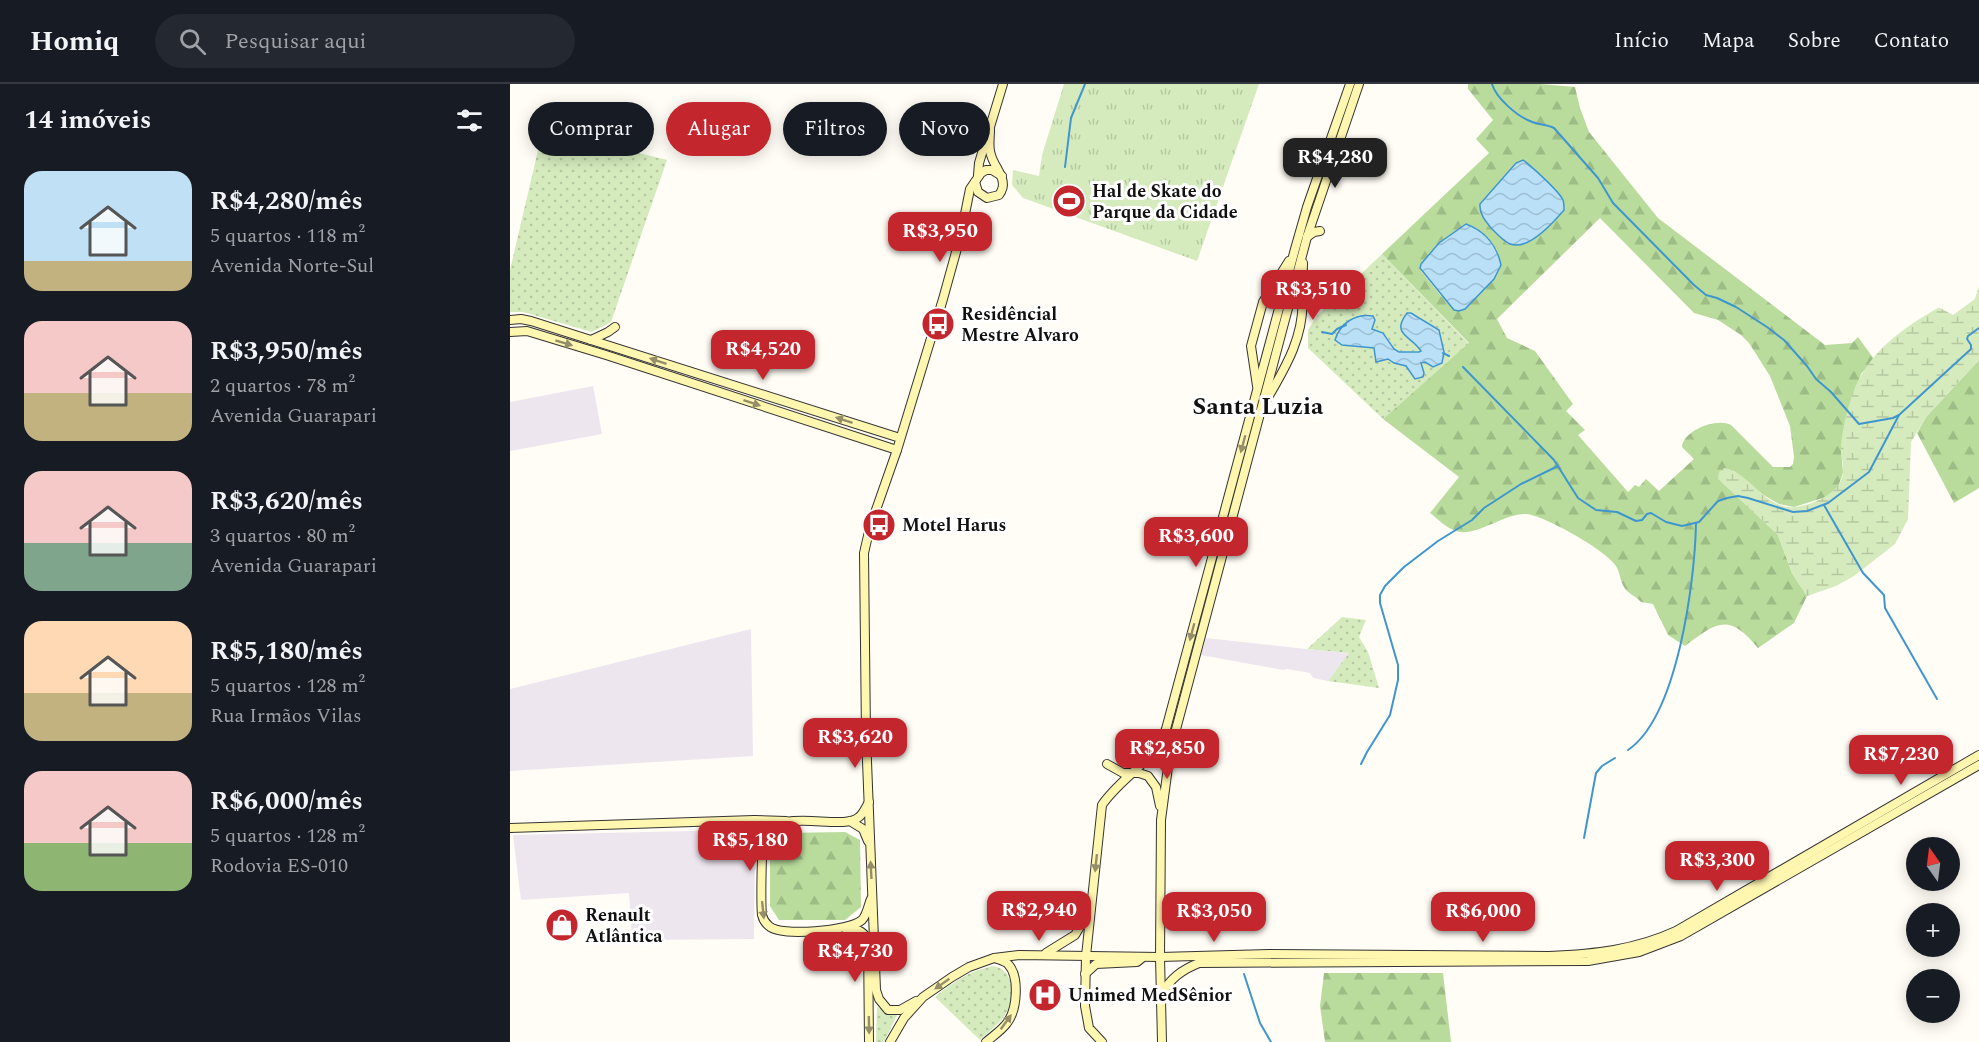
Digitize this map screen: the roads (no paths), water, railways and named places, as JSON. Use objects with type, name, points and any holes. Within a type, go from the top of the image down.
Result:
[{"type":"main road","points":[[990,130],[1003,84]]},
{"type":"main road","points":[[1161,820],[1170,752],[1262,407],[1267,368],[1299,250],[1307,207],[1350,84]]},
{"type":"main road","points":[[1258,390],[1251,346],[1263,302],[1307,237],[1359,84]]},
{"type":"main road","points":[[967,211],[973,203],[984,197],[995,197],[1001,192],[1004,184],[1002,177],[990,154]]},
{"type":"main road","points":[[981,156],[977,179],[978,192],[984,197]]},
{"type":"main road","points":[[1002,177],[995,171],[989,170],[977,179],[970,189],[967,211],[936,322],[897,450],[870,527],[864,560],[866,736],[876,981],[879,999],[888,1010],[900,1010],[969,967],[994,958],[1019,955],[1550,956],[1625,949],[1676,931],[1979,755]]},
{"type":"main road","points":[[1307,237],[1320,231]]},
{"type":"main road","points":[[1262,407],[1287,365],[1300,324],[1302,294],[1299,250]]},
{"type":"main road","points":[[1274,287],[1288,288],[1302,294]]},
{"type":"main road","points":[[510,320],[531,321],[900,438]]},
{"type":"main road","points":[[591,340],[615,327]]},
{"type":"main road","points":[[510,332],[527,332],[606,355],[897,450]]},
{"type":"main road","points":[[1252,359],[1267,368],[1281,370],[1287,365]]},
{"type":"main road","points":[[1102,1042],[1091,1032],[1087,1022],[1085,974],[1102,804],[1152,754],[1166,729],[1258,390],[1267,368]]},
{"type":"main road","points":[[1107,764],[1123,773],[1134,772],[1148,776],[1154,782],[1159,797],[1161,820],[1161,1042]]},
{"type":"main road","points":[[1160,997],[1172,978],[1186,968],[1199,963],[1588,961],[1639,952],[1681,936],[1979,765]]},
{"type":"main road","points":[[510,828],[754,820],[850,821],[860,817],[869,800]]},
{"type":"main road","points":[[796,821],[774,827],[763,843],[763,918],[771,929],[783,932],[858,929],[866,936],[868,941],[869,1042]]},
{"type":"main road","points":[[850,821],[863,829],[870,845]]},
{"type":"main road","points":[[732,822],[751,828],[763,843]]},
{"type":"main road","points":[[836,930],[861,920],[873,894]]},
{"type":"main road","points":[[1041,955],[1075,935],[1091,906]]},
{"type":"main road","points":[[1085,974],[1096,964],[1137,962],[1143,957]]},
{"type":"main road","points":[[986,1042],[1007,1023],[1012,1015],[1017,996],[1011,969],[1005,962],[994,958]]},
{"type":"main road","points":[[890,1042],[904,1018],[923,997]]},
{"type":"main road","points":[[1156,1042],[1161,1026]]},
{"type":"water","points":[[1523,160],[1560,196],[1564,210],[1532,240],[1517,245],[1505,242],[1492,229],[1485,221],[1480,204],[1516,163]]},
{"type":"water","points":[[1466,224],[1489,240],[1497,252],[1501,265],[1494,279],[1465,309],[1459,311],[1454,310],[1420,268],[1439,243]]},
{"type":"water","points":[[1407,313],[1411,313],[1439,330],[1444,352],[1442,363],[1433,367],[1425,362],[1421,363],[1423,377],[1415,379],[1406,366],[1388,359],[1376,362],[1374,348],[1342,345],[1335,340],[1337,334],[1350,320],[1367,315],[1373,316],[1375,320],[1372,329],[1383,333],[1394,349],[1399,352],[1419,352],[1421,351],[1402,331],[1402,320]]},
{"type":"waterway","points":[[1065,167],[1071,118],[1085,84]]},
{"type":"waterway","points":[[1492,84],[1502,101],[1519,115],[1554,128],[1598,178],[1613,203],[1694,285],[1706,295],[1736,307],[1784,340],[1816,379],[1831,392],[1859,424],[1899,415]]},
{"type":"waterway","points":[[1322,332],[1332,334],[1346,325]]},
{"type":"waterway","points":[[1463,367],[1554,460],[1578,498],[1596,510],[1617,512],[1636,521],[1642,520],[1651,513],[1666,522],[1682,526],[1699,522],[1718,501],[1738,496],[1793,512],[1807,511],[1828,503],[1869,472],[1899,415],[1971,349],[1968,336],[1979,328]]},
{"type":"waterway","points":[[1443,353],[1449,356]]},
{"type":"waterway","points":[[1361,764],[1390,715],[1398,680],[1398,665],[1380,603],[1380,595],[1385,586],[1404,567],[1438,541],[1472,520],[1484,508],[1521,484],[1558,466]]},
{"type":"waterway","points":[[1824,505],[1863,573],[1884,595],[1885,608],[1937,699]]},
{"type":"waterway","points":[[1628,750],[1645,733],[1660,708],[1671,678],[1687,611],[1696,523]]},
{"type":"waterway","points":[[1584,838],[1596,773],[1615,758]]},
{"type":"waterway","points":[[1244,974],[1260,1023],[1271,1042]]},
{"type":"place","name":"Hal de Skate do Parque da Cidade","points":[[1069,201]]},
{"type":"place","name":"Residêncial Mestre Alvaro","points":[[938,324]]},
{"type":"place","name":"Motel Harus","points":[[879,525]]},
{"type":"place","name":"Renault Atlântica","points":[[562,925]]},
{"type":"place","name":"Unimed MedSênior","points":[[1045,995]]},
{"type":"district","name":"Santa Luzia","points":[[1258,407]]}]
